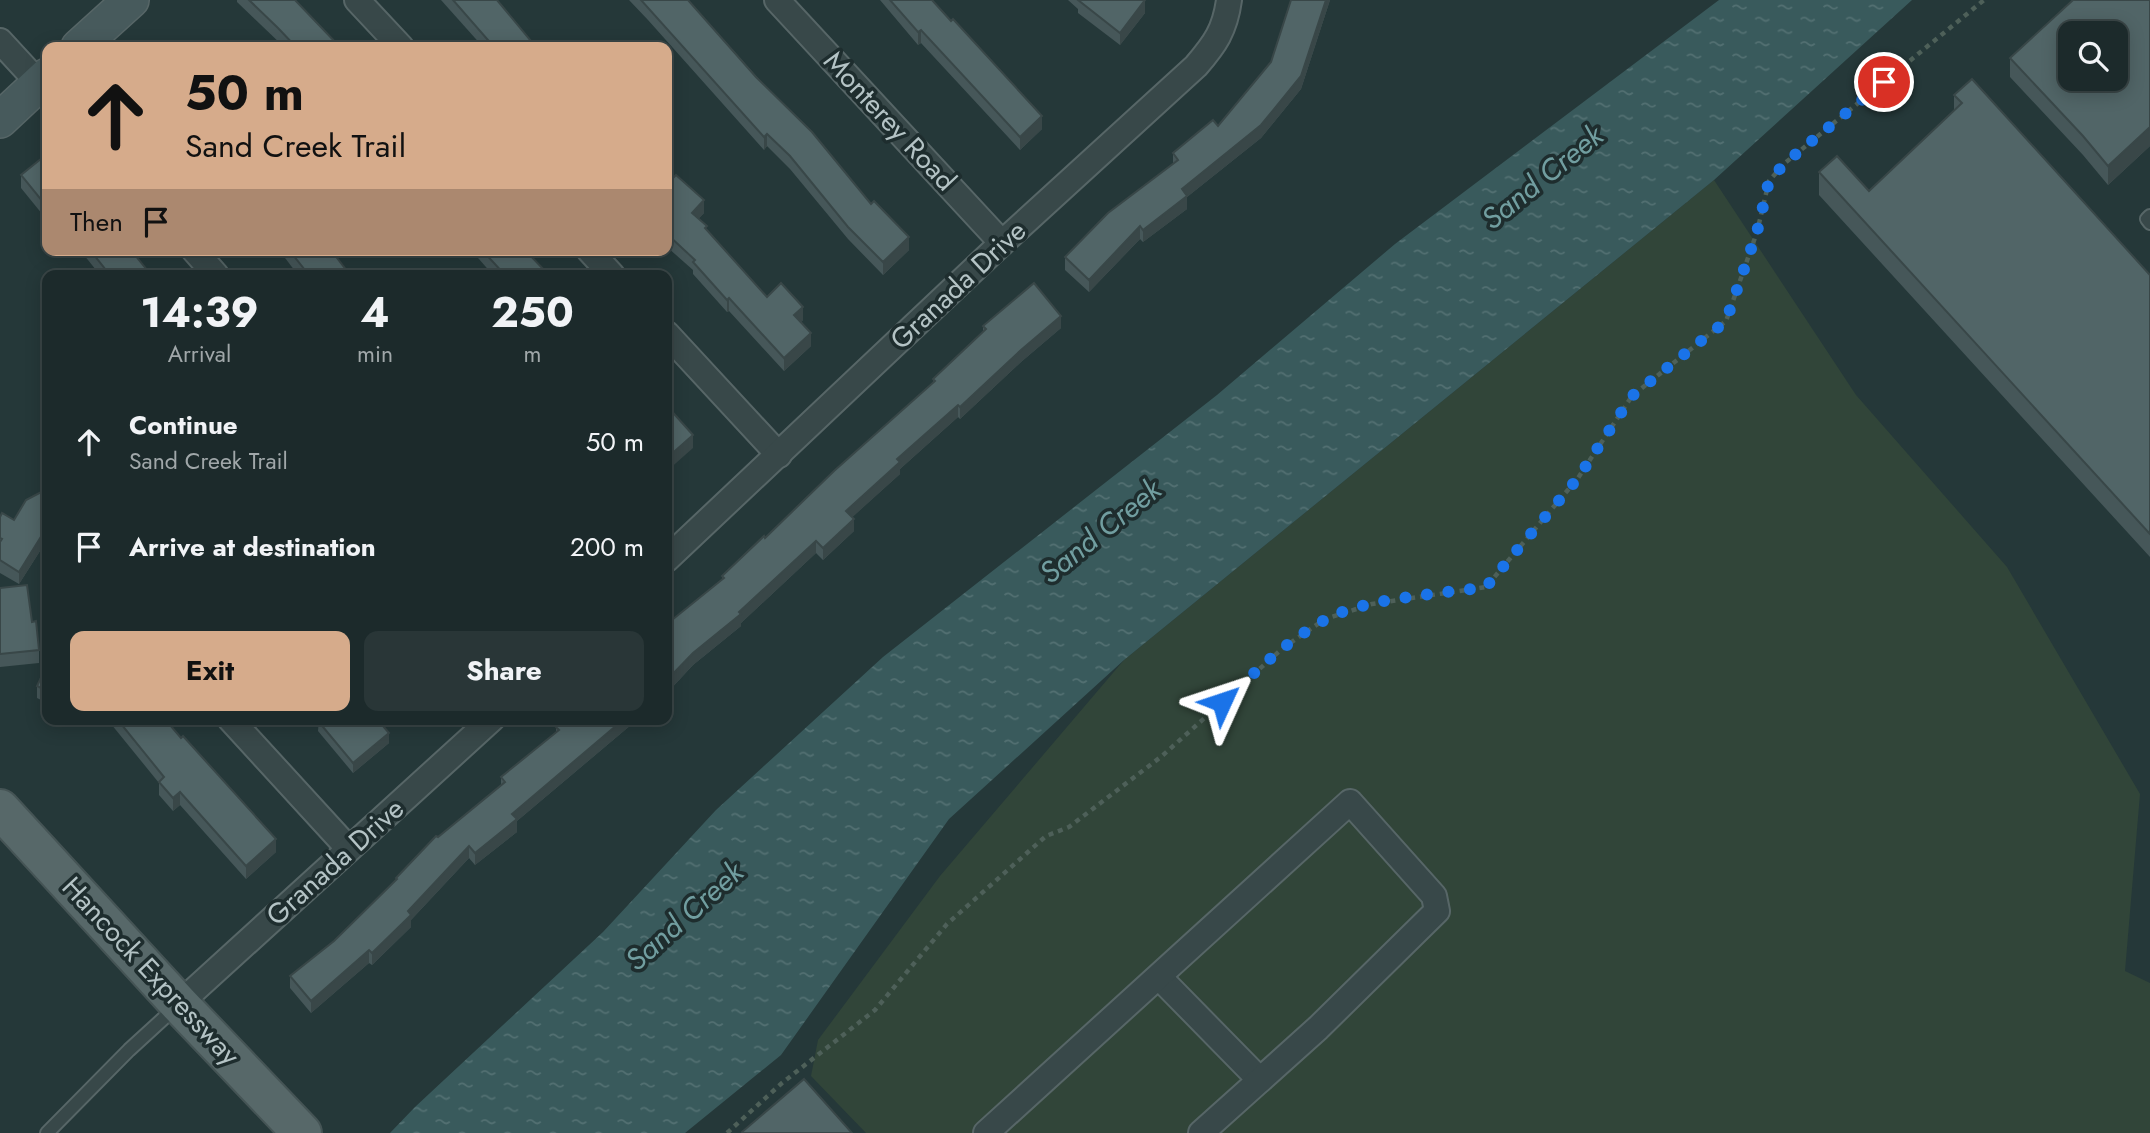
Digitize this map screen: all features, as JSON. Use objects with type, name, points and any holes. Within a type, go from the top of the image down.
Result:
[{"type":"main road","points":[[85,42],[131,0]]},
{"type":"main road","points":[[0,120],[42,86]]},
{"type":"main road","name":"Hancock Expressway","points":[[0,809],[179,1004],[294,1124]]},
{"type":"street","points":[[357,0],[396,42]]},
{"type":"street","name":"Monterey Road","points":[[777,0],[1002,243]]},
{"type":"street","name":"Granada Drive","points":[[672,554],[1002,243],[1196,66],[1215,44],[1227,14],[1229,0]]},
{"type":"street","points":[[0,41],[42,81]]},
{"type":"street","points":[[199,256],[212,270]]},
{"type":"street","points":[[595,256],[607,270]]},
{"type":"street","points":[[672,339],[779,455]]},
{"type":"street","points":[[235,725],[349,849]]},
{"type":"street","name":"Granada Drive","points":[[179,1004],[485,725]]},
{"type":"street","points":[[986,1133],[1350,802],[1434,896],[1437,911],[1318,1028],[1201,1133]]},
{"type":"street","points":[[1159,977],[1260,1080]]},
{"type":"lane","points":[[2150,216],[2147,219],[2150,223]]},
{"type":"lane","points":[[47,1133],[179,1004]]},
{"type":"path","points":[[727,1133],[782,1083],[875,1010],[947,924],[1046,836],[1069,827],[1162,756],[1283,648],[1325,619],[1372,604],[1486,587],[1578,478],[1632,396],[1726,321],[1757,232],[1769,181],[1785,163],[1984,0]]},
{"type":"green space","points":[[1714,180],[1856,395],[2007,567],[2140,794],[2125,971],[2150,983],[2150,1133],[866,1133],[811,1076],[818,1040],[940,876],[1124,660]]},
{"type":"water","name":"Sand Creek","points":[[1719,0],[1912,0],[1714,180],[1124,660],[949,819],[781,1055],[685,1133],[390,1133],[603,932],[716,810],[883,657],[1217,395],[1395,244]]},
{"type":"building","points":[[249,0],[295,0],[335,42],[291,42]]},
{"type":"building","points":[[453,0],[497,0],[532,42],[490,42]]},
{"type":"building","points":[[641,0],[688,0],[756,77],[812,132],[871,204],[874,201],[909,237],[883,262],[848,227],[790,156],[767,134],[764,137]]},
{"type":"building","points":[[890,0],[932,0],[951,21],[953,19],[1042,116],[1020,137]]},
{"type":"building","points":[[1078,0],[1145,0],[1120,33]]},
{"type":"building","points":[[1291,0],[1326,0],[1301,76],[1261,125],[1182,189],[1187,196],[1143,230],[1140,226],[1089,280],[1065,257],[1108,213],[1178,160],[1173,153],[1213,120],[1218,126],[1271,62]]},
{"type":"building","points":[[2073,0],[2150,0],[2150,127],[2108,166],[2010,58]]},
{"type":"building","points":[[1972,79],[2150,275],[2150,534],[1819,172],[1837,156],[1869,191],[1962,103],[1954,95]]},
{"type":"building","points":[[42,158],[42,201],[21,175]]},
{"type":"building","points":[[676,175],[704,200],[692,213],[707,226],[705,228],[767,297],[781,283],[803,307],[794,315],[811,333],[784,358],[729,298],[727,300],[693,262],[695,260],[672,239],[672,179]]},
{"type":"building","points":[[95,256],[136,256],[147,270],[106,270]]},
{"type":"building","points":[[294,256],[336,256],[346,270],[305,270]]},
{"type":"building","points":[[488,256],[531,256],[544,270],[500,270]]},
{"type":"building","points":[[1034,283],[1061,316],[960,407],[958,405],[897,459],[900,462],[846,511],[854,519],[823,548],[816,541],[739,612],[741,614],[693,653],[672,675],[672,620],[724,578],[722,576],[764,536],[765,538],[834,471],[935,381],[933,379],[986,329],[983,326]]},
{"type":"building","points":[[672,412],[693,435],[672,454]]},
{"type":"building","points":[[42,492],[42,535],[19,572],[0,560],[0,517],[2,513],[14,520],[26,500]]},
{"type":"building","points":[[27,585],[32,622],[36,621],[39,650],[0,654],[0,588]]},
{"type":"building","points":[[42,676],[42,688],[37,686]]},
{"type":"building","points":[[122,725],[170,725],[276,839],[246,866],[180,792],[173,798],[159,782],[164,777]]},
{"type":"building","points":[[321,725],[382,725],[389,733],[353,763]]},
{"type":"building","points":[[617,725],[512,814],[517,819],[475,853],[469,846],[408,911],[411,915],[372,953],[369,950],[311,1001],[290,976],[334,941],[436,836],[505,782],[501,777],[559,730],[556,727]]},
{"type":"building","points":[[804,1079],[852,1133],[742,1132]]},
{"type":"route","points":[[1222,702],[1283,648],[1325,619],[1372,604],[1486,587],[1578,478],[1632,396],[1726,321],[1757,232],[1769,181],[1785,163],[1884,82]]}]
